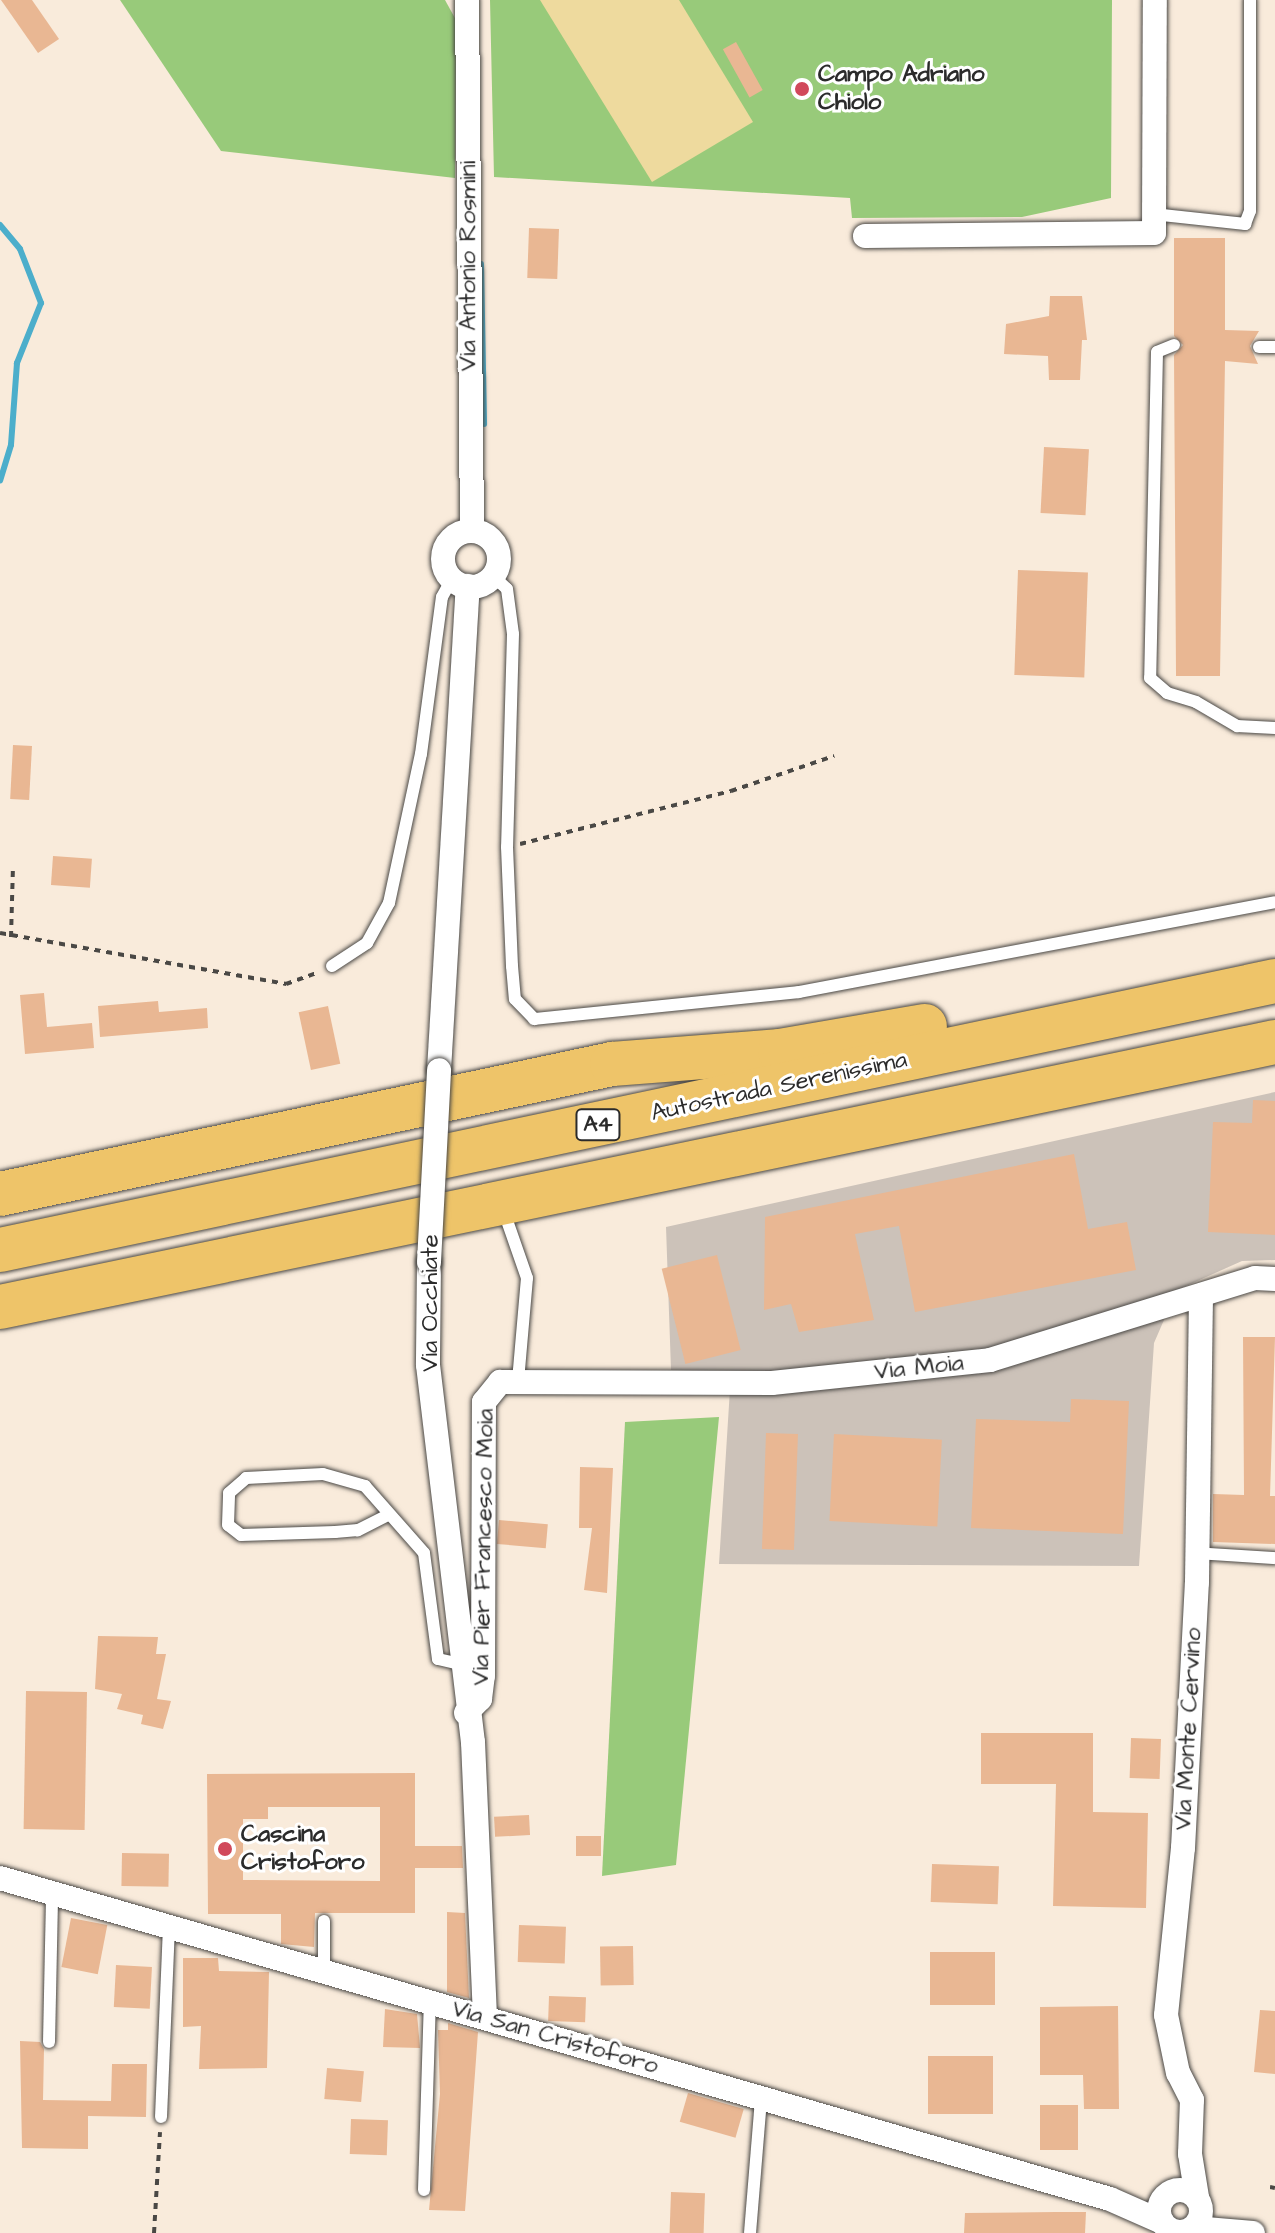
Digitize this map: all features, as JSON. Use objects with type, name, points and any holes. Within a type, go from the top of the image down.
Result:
[{"type":"highway","name":"Autostrada Serenissima","points":[[0,1250],[1275,981]]},
{"type":"highway","points":[[0,1194],[612,1064],[780,1051],[1059,998],[1196,998]]},
{"type":"highway","name":"A4","points":[[0,1307],[1275,1042]]},
{"type":"highway","points":[[0,1333],[339,1260],[500,1202]]},
{"type":"street","name":"Via Antonio Rosmini","points":[[467,0],[472,531]]},
{"type":"street","points":[[865,236],[1154,233],[1155,0]]},
{"type":"street","points":[[472,531],[488,537],[498,551],[493,576],[460,583],[444,563],[448,544],[472,531]]},
{"type":"street","name":"Via Occhiate","points":[[460,583],[429,1262],[428,1365],[459,1664],[473,1742],[485,2018]]},
{"type":"street","name":"Via Moia","points":[[551,1384],[772,1383],[990,1360],[1201,1298],[1255,1278],[1275,1279]]},
{"type":"street","name":"Via Monte Cervino","points":[[1198,2200],[1190,2154],[1192,2100],[1178,2073],[1166,2015],[1183,1848],[1201,1298]]},
{"type":"street","name":"Via Pier Francesco Moia","points":[[466,1713],[480,1699],[483,1676],[484,1402],[500,1382],[551,1384]]},
{"type":"street","name":"Via San Cristoforo","points":[[0,1878],[1110,2199],[1176,2229],[1244,2230]]},
{"type":"street","name":"Via Monte Cervino","points":[[1168,2193],[1190,2154]]},
{"type":"street","points":[[1185,2190],[1198,2200],[1201,2216],[1176,2229],[1159,2207],[1168,2193],[1185,2190]]},
{"type":"street","name":"Via San Cristoforo","points":[[1110,2199],[1168,2193]]},
{"type":"street","name":"Via San Cristoforo","points":[[1198,2200],[1244,2230]]},
{"type":"lane","points":[[1153,214],[1245,224],[1250,211],[1250,0]]},
{"type":"lane","points":[[1174,345],[1157,352],[1150,678],[1167,693],[1196,702],[1237,726],[1275,728]]},
{"type":"lane","points":[[1259,347],[1275,347]]},
{"type":"lane","points":[[493,576],[507,589],[513,634],[507,847],[515,999],[534,1019],[799,992],[1275,902]]},
{"type":"lane","points":[[332,966],[367,943],[389,903],[421,754],[442,597],[460,583]]},
{"type":"lane","points":[[500,1202],[527,1278],[518,1381]]},
{"type":"lane","points":[[388,1515],[358,1530],[241,1535],[228,1525],[229,1493],[246,1478],[284,1475],[323,1474],[365,1486],[424,1553],[438,1659],[459,1664]]},
{"type":"lane","points":[[1195,1553],[1275,1558]]},
{"type":"lane","points":[[49,2042],[52,1893]]},
{"type":"lane","points":[[324,1921],[324,1971]]},
{"type":"lane","points":[[161,2117],[169,1926]]},
{"type":"lane","points":[[424,2190],[430,2002]]},
{"type":"lane","points":[[750,2233],[761,2099]]},
{"type":"path","points":[[507,847],[731,791],[834,756]]},
{"type":"path","points":[[11,937],[13,867]]},
{"type":"path","points":[[0,933],[286,984],[332,966]]},
{"type":"path","points":[[154,2233],[161,2117]]},
{"type":"shaded area","points":[[1275,1092],[1275,1260],[1242,1261],[1177,1290],[1154,1343],[1139,1566],[719,1564],[731,1373],[671,1370],[666,1227]]},
{"type":"green space","points":[[120,0],[445,0],[456,20],[455,178],[221,151]]},
{"type":"green space","name":"Campo Adriano Chiolo","points":[[490,0],[1112,0],[1111,198],[1022,217],[852,218],[850,198],[494,177]]},
{"type":"green space","points":[[719,1417],[676,1865],[602,1876],[625,1422]]},
{"type":"sand","points":[[540,0],[679,0],[753,122],[652,182]]},
{"type":"building","points":[[1,0],[32,0],[59,39],[38,53]]},
{"type":"building","points":[[736,42],[763,90],[750,97],[723,49]]},
{"type":"building","points":[[529,228],[559,229],[557,279],[527,278]]},
{"type":"building","points":[[1174,238],[1225,238],[1225,330],[1259,331],[1250,346],[1258,364],[1225,361],[1220,676],[1176,676],[1174,355],[1183,345],[1174,336]]},
{"type":"building","points":[[1050,296],[1082,296],[1087,340],[1082,340],[1080,380],[1049,380],[1048,356],[1004,354],[1006,324],[1049,316]]},
{"type":"building","points":[[1044,447],[1089,449],[1085,515],[1041,513]]},
{"type":"building","points":[[1018,570],[1088,572],[1084,677],[1014,675]]},
{"type":"building","points":[[13,745],[32,746],[29,800],[10,799]]},
{"type":"building","points":[[53,856],[92,859],[90,888],[51,885]]},
{"type":"building","points":[[44,993],[47,1027],[92,1023],[94,1048],[25,1054],[20,995]]},
{"type":"building","points":[[158,1001],[159,1012],[207,1008],[208,1028],[100,1037],[98,1006]]},
{"type":"building","points":[[328,1006],[340,1064],[311,1070],[299,1012]]},
{"type":"building","points":[[1253,1100],[1275,1101],[1275,1235],[1208,1232],[1213,1122],[1252,1123]]},
{"type":"building","points":[[1074,1154],[1088,1229],[1127,1222],[1136,1270],[915,1312],[899,1226],[855,1234],[874,1320],[799,1332],[791,1304],[764,1310],[765,1217]]},
{"type":"building","points":[[717,1255],[741,1350],[685,1364],[662,1269]]},
{"type":"building","points":[[1243,1337],[1275,1337],[1270,1496],[1275,1496],[1275,1544],[1213,1542],[1213,1494],[1244,1495]]},
{"type":"building","points":[[1071,1399],[1129,1401],[1123,1534],[971,1528],[976,1419],[1070,1422]]},
{"type":"building","points":[[766,1433],[798,1434],[794,1550],[762,1549]]},
{"type":"building","points":[[834,1434],[942,1440],[937,1527],[829,1521]]},
{"type":"building","points":[[580,1467],[613,1468],[607,1593],[584,1590],[592,1528],[579,1528]]},
{"type":"building","points":[[499,1520],[548,1524],[546,1548],[497,1544]]},
{"type":"building","points":[[98,1636],[158,1637],[156,1654],[166,1654],[157,1699],[171,1701],[163,1729],[141,1724],[143,1715],[117,1709],[122,1694],[95,1689]]},
{"type":"building","points":[[26,1691],[87,1692],[85,1830],[24,1829]]},
{"type":"building","points":[[981,1733],[1093,1733],[1093,1812],[1148,1813],[1146,1908],[1053,1906],[1056,1784],[981,1784]]},
{"type":"building","points":[[1131,1738],[1161,1739],[1160,1779],[1130,1778]]},
{"type":"building","name":"Cascina Cristoforo","points":[[415,1773],[415,1846],[462,1846],[463,1868],[415,1868],[415,1913],[315,1913],[314,1947],[281,1944],[281,1914],[208,1914],[207,1774]],"holes":[[[268,1807],[380,1807],[380,1881],[243,1880],[243,1819],[268,1819]]]},
{"type":"building","points":[[529,1815],[530,1835],[495,1837],[494,1817]]},
{"type":"building","points":[[576,1836],[601,1836],[601,1856],[576,1856]]},
{"type":"building","points":[[122,1853],[169,1854],[168,1887],[121,1886]]},
{"type":"building","points":[[932,1864],[999,1866],[998,1904],[931,1902]]},
{"type":"building","points":[[447,1912],[465,1913],[469,1998],[447,1992]]},
{"type":"building","points":[[71,1918],[107,1925],[98,1974],[61,1967]]},
{"type":"building","points":[[519,1925],[566,1927],[565,1964],[518,1962]]},
{"type":"building","points":[[633,1946],[634,1985],[601,1986],[600,1947]]},
{"type":"building","points":[[930,1952],[995,1952],[995,2005],[930,2005]]},
{"type":"building","points":[[183,1958],[218,1958],[219,1971],[269,1972],[267,2068],[199,2069],[201,2026],[183,2027]]},
{"type":"building","points":[[116,1965],[152,1967],[150,2009],[114,2007]]},
{"type":"building","points":[[549,1996],[586,1997],[585,2022],[548,2021]]},
{"type":"building","points":[[1118,2006],[1119,2109],[1084,2109],[1083,2075],[1040,2075],[1040,2007]]},
{"type":"building","points":[[385,2009],[417,2014],[420,2048],[383,2047]]},
{"type":"building","points":[[1260,2010],[1275,2011],[1275,2074],[1254,2072]]},
{"type":"building","points":[[448,2023],[478,2032],[465,2211],[429,2210],[440,2094],[438,2030],[448,2030]]},
{"type":"building","points":[[20,2041],[40,2042],[44,2049],[43,2100],[111,2101],[112,2064],[147,2064],[146,2117],[88,2116],[88,2149],[22,2148]]},
{"type":"building","points":[[928,2056],[993,2056],[993,2114],[928,2114]]},
{"type":"building","points":[[327,2068],[364,2071],[361,2102],[324,2099]]},
{"type":"building","points":[[688,2093],[744,2109],[735,2138],[680,2122]]},
{"type":"building","points":[[1040,2105],[1078,2105],[1078,2150],[1040,2150]]},
{"type":"building","points":[[351,2119],[388,2120],[387,2155],[350,2154]]},
{"type":"building","points":[[671,2192],[705,2193],[704,2233],[670,2233]]},
{"type":"building","points":[[1086,2212],[1085,2233],[964,2233],[965,2213]]},
{"type":"waterway","points":[[0,225],[20,249],[41,303],[17,363],[11,445],[0,480]]},
{"type":"waterway","points":[[481,264],[484,424]]},
{"type":"place","name":"Campo Adriano Chiolo","points":[[802,89]]},
{"type":"place","name":"Cascina Cristoforo","points":[[225,1849]]}]
